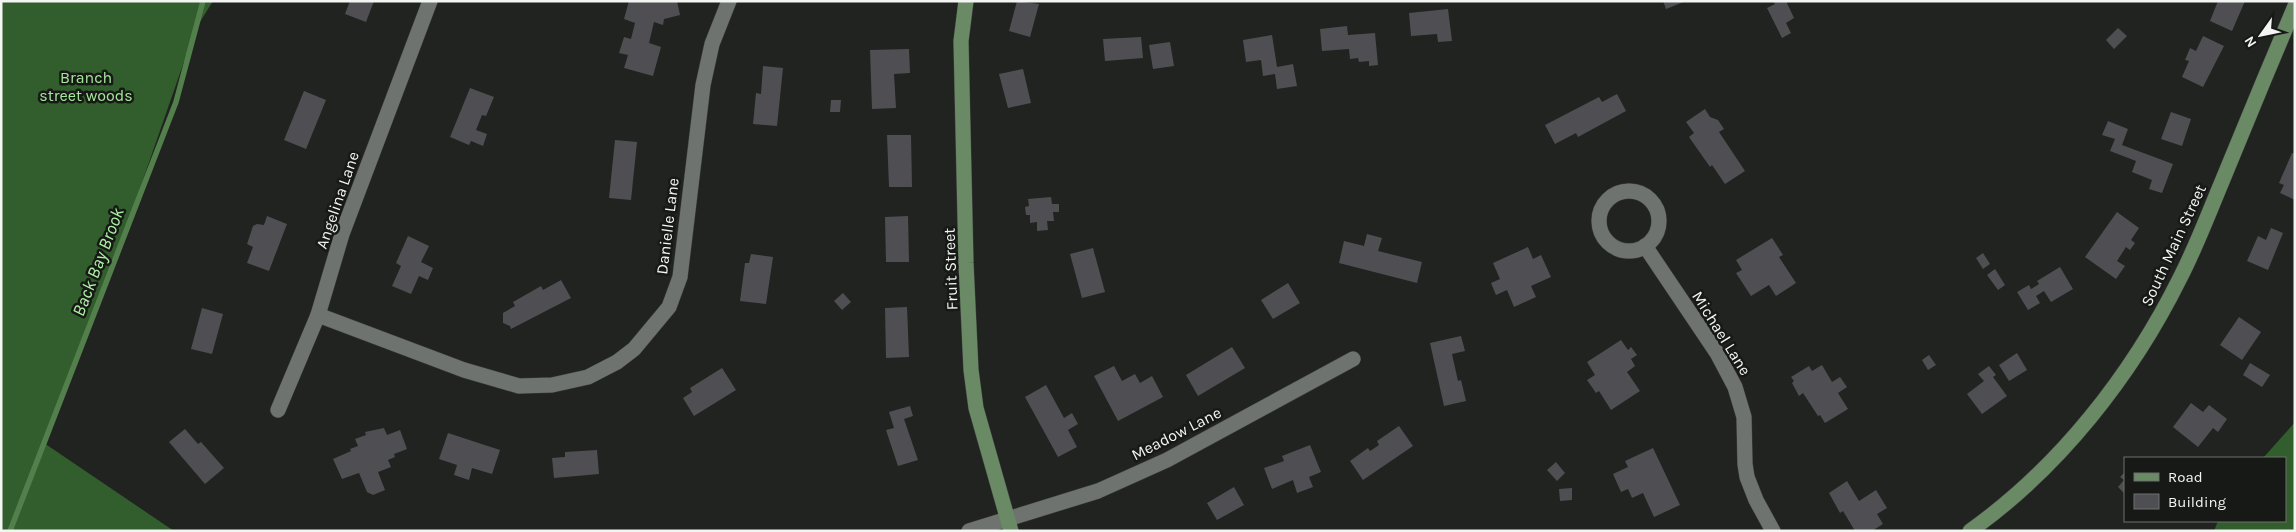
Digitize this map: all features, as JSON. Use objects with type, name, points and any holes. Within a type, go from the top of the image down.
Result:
[{"type":"main road","name":"Fruit Street","points":[[966,1],[961,41],[966,263],[971,370],[976,408],[1009,525]]},
{"type":"main road","name":"South Main Street","points":[[1970,531],[1992,515],[2021,489],[2076,434],[2126,369],[2153,327],[2181,277],[2295,6]]},
{"type":"street","name":"Angelina Lane","points":[[278,410],[318,315],[342,234],[430,1]]},
{"type":"street","name":"Danielle Lane","points":[[318,315],[456,367],[519,386],[552,385],[588,377],[617,362],[634,349],[669,306],[680,277],[703,85],[712,44],[729,1]]},
{"type":"street","name":"Michael Lane","points":[[1645,246],[1717,354],[1735,386],[1744,417],[1747,477],[1756,500],[1773,531]]},
{"type":"street","name":"Meadow Lane","points":[[969,531],[1009,525],[1098,491],[1167,460],[1352,359]]},
{"type":"green space","name":"Branch street woods","points":[[1,1],[213,1],[195,30],[122,240],[44,443],[174,531],[1,531]]},
{"type":"green space","points":[[2295,422],[2295,531],[2214,531],[2218,522],[2286,522],[2286,457],[2264,457]]},
{"type":"building","points":[[350,1],[374,1],[366,22],[345,14]]},
{"type":"building","points":[[629,1],[677,1],[680,15],[664,19],[663,25],[654,22],[649,43],[661,47],[653,76],[624,68],[628,55],[619,53],[624,37],[631,39],[635,23],[624,19]]},
{"type":"building","points":[[1017,1],[1039,4],[1030,37],[1009,31]]},
{"type":"building","points":[[1663,1],[1686,1],[1666,9]]},
{"type":"building","points":[[1773,1],[1786,1],[1794,18],[1786,23],[1791,33],[1782,38],[1767,8],[1775,4]]},
{"type":"building","points":[[2218,1],[2245,1],[2232,31],[2210,21]]},
{"type":"building","points":[[1448,9],[1452,41],[1438,42],[1437,34],[1411,36],[1409,13]]},
{"type":"building","points":[[1347,26],[1348,35],[1375,33],[1378,65],[1369,66],[1369,61],[1359,62],[1358,58],[1350,59],[1349,49],[1322,51],[1320,29]]},
{"type":"building","points":[[2118,28],[2127,36],[2114,49],[2106,40]]},
{"type":"building","points":[[1272,35],[1277,67],[1293,64],[1297,86],[1277,89],[1275,74],[1263,76],[1261,60],[1246,62],[1243,40]]},
{"type":"building","points":[[2203,36],[2224,46],[2203,87],[2182,77],[2189,61],[2185,60],[2190,48],[2196,51]]},
{"type":"building","points":[[1141,37],[1143,58],[1105,61],[1103,39]]},
{"type":"building","points":[[1170,42],[1174,66],[1153,69],[1149,45]]},
{"type":"building","points":[[909,49],[910,73],[894,74],[896,108],[872,109],[870,50]]},
{"type":"building","points":[[763,66],[783,68],[777,126],[753,124],[756,93],[761,94]]},
{"type":"building","points":[[1023,69],[1031,103],[1008,108],[999,74]]},
{"type":"building","points":[[470,88],[494,97],[486,116],[482,115],[476,130],[487,134],[483,146],[471,141],[469,145],[450,137]]},
{"type":"building","points":[[304,91],[326,100],[306,149],[284,140]]},
{"type":"building","points":[[1617,94],[1626,111],[1578,137],[1576,133],[1555,144],[1545,125],[1599,97],[1602,102]]},
{"type":"building","points":[[831,100],[841,100],[840,112],[830,112]]},
{"type":"building","points":[[1705,109],[1710,117],[1718,120],[1724,129],[1719,132],[1745,171],[1725,184],[1712,165],[1710,167],[1689,137],[1694,133],[1686,122]]},
{"type":"building","points":[[2171,112],[2191,119],[2182,146],[2161,139]]},
{"type":"building","points":[[2108,121],[2128,129],[2122,145],[2173,164],[2162,193],[2149,189],[2152,180],[2132,172],[2136,161],[2110,151],[2115,139],[2102,135]]},
{"type":"building","points":[[887,135],[911,135],[912,187],[889,187]]},
{"type":"building","points":[[615,140],[637,142],[631,200],[609,198]]},
{"type":"building","points":[[2292,153],[2295,154],[2295,200],[2280,193],[2284,185],[2279,183]]},
{"type":"building","points":[[1051,197],[1052,204],[1059,204],[1059,212],[1053,212],[1054,221],[1047,221],[1048,230],[1037,231],[1037,222],[1030,223],[1030,215],[1026,215],[1025,207],[1029,206],[1028,199]]},
{"type":"building","points":[[2117,212],[2139,228],[2131,240],[2135,243],[2130,250],[2126,247],[2117,261],[2125,266],[2116,279],[2085,257]]},
{"type":"building","points":[[267,216],[287,224],[269,271],[247,263],[253,247],[247,244],[253,226],[257,224],[264,225]]},
{"type":"building","points":[[908,216],[909,262],[886,262],[885,217]]},
{"type":"building","points":[[2271,228],[2283,233],[2268,270],[2247,261],[2258,236],[2266,240]]},
{"type":"building","points":[[1367,234],[1382,238],[1378,251],[1422,262],[1417,283],[1339,263],[1344,241],[1364,246]]},
{"type":"building","points":[[408,236],[429,246],[421,262],[433,268],[428,280],[419,276],[411,294],[392,286],[401,266],[396,263]]},
{"type":"building","points":[[1772,238],[1783,255],[1779,257],[1796,283],[1776,296],[1769,285],[1751,296],[1736,273],[1742,270],[1736,260]]},
{"type":"building","points":[[1528,247],[1533,259],[1541,255],[1551,277],[1531,286],[1536,297],[1514,307],[1507,290],[1496,295],[1491,283],[1500,279],[1493,263]]},
{"type":"building","points":[[1093,248],[1105,292],[1082,298],[1070,254]]},
{"type":"building","points":[[1983,253],[1990,264],[1983,269],[1976,258]]},
{"type":"building","points":[[751,254],[773,257],[766,304],[740,301],[745,263],[749,263]]},
{"type":"building","points":[[2060,267],[2073,289],[2051,302],[2044,291],[2036,296],[2040,303],[2028,310],[2017,292],[2029,285],[2031,289],[2039,284],[2037,281]]},
{"type":"building","points":[[1995,269],[2005,285],[1998,290],[1987,275]]},
{"type":"building","points":[[561,280],[571,298],[511,329],[510,326],[503,323],[503,313],[515,306],[513,302],[541,286],[543,290]]},
{"type":"building","points":[[1288,283],[1300,303],[1273,319],[1261,300]]},
{"type":"building","points":[[843,293],[851,302],[842,310],[834,301]]},
{"type":"building","points":[[907,307],[909,357],[886,358],[885,308]]},
{"type":"building","points":[[202,308],[223,314],[212,354],[191,349]]},
{"type":"building","points":[[2239,317],[2261,332],[2242,360],[2220,345]]},
{"type":"building","points":[[1461,336],[1465,351],[1452,354],[1458,381],[1461,380],[1466,401],[1444,406],[1430,343]]},
{"type":"building","points":[[1621,340],[1628,350],[1631,347],[1637,355],[1631,359],[1635,366],[1627,372],[1640,391],[1611,410],[1599,391],[1596,393],[1587,380],[1595,375],[1587,362]]},
{"type":"building","points":[[1232,347],[1245,368],[1198,396],[1186,375]]},
{"type":"building","points":[[2017,353],[2027,370],[2009,381],[1999,365]]},
{"type":"building","points":[[1929,355],[1936,365],[1928,370],[1922,360]]},
{"type":"building","points":[[2250,363],[2270,375],[2262,387],[2243,375]]},
{"type":"building","points":[[1822,365],[1832,382],[1840,377],[1847,387],[1838,393],[1848,409],[1825,423],[1820,415],[1818,416],[1803,393],[1799,396],[1791,377],[1809,366],[1812,371]]},
{"type":"building","points":[[1114,366],[1122,381],[1135,374],[1140,383],[1152,376],[1163,397],[1118,421],[1094,376]]},
{"type":"building","points":[[1989,366],[1996,375],[1993,377],[2007,396],[1982,414],[1967,394],[1984,381],[1978,374]]},
{"type":"building","points":[[722,368],[736,390],[694,416],[683,398],[692,392],[690,388]]},
{"type":"building","points":[[1046,385],[1064,418],[1072,413],[1078,424],[1068,430],[1077,447],[1058,457],[1025,397]]},
{"type":"building","points":[[2191,403],[2203,412],[2209,405],[2227,419],[2218,432],[2213,428],[2198,447],[2173,427]]},
{"type":"building","points":[[910,406],[913,416],[904,419],[918,460],[898,466],[886,430],[894,428],[889,412]]},
{"type":"building","points":[[1399,426],[1413,446],[1363,480],[1350,461],[1368,448],[1370,451],[1379,445],[1377,441]]},
{"type":"building","points":[[384,428],[387,435],[400,430],[407,449],[394,454],[395,457],[388,460],[391,467],[378,472],[385,490],[373,495],[367,492],[359,473],[342,479],[333,459],[358,446],[355,439],[366,435],[365,432]]},
{"type":"building","points":[[185,429],[198,444],[201,442],[224,468],[205,484],[169,442]]},
{"type":"building","points":[[448,433],[500,450],[492,474],[472,468],[469,480],[454,475],[457,465],[439,459]]},
{"type":"building","points":[[1310,445],[1321,472],[1309,477],[1313,487],[1297,493],[1293,480],[1272,489],[1264,468],[1284,461],[1282,456]]},
{"type":"building","points":[[1653,448],[1680,505],[1654,517],[1643,493],[1632,498],[1628,489],[1621,492],[1613,474],[1628,467],[1625,461]]},
{"type":"building","points":[[597,450],[599,474],[554,478],[552,458],[565,457],[565,452]]},
{"type":"building","points":[[1556,462],[1565,473],[1557,481],[1547,470]]},
{"type":"building","points":[[2124,480],[2124,493],[2118,487]]},
{"type":"building","points":[[1847,481],[1859,501],[1876,490],[1887,508],[1877,514],[1883,524],[1872,531],[1855,531],[1843,511],[1840,513],[1829,493]]},
{"type":"building","points":[[1234,487],[1244,505],[1217,520],[1207,503]]},
{"type":"building","points":[[1572,488],[1572,500],[1560,501],[1559,489]]},
{"type":"waterway","name":"Back Bay Brook","points":[[10,531],[176,102],[203,1]]}]
